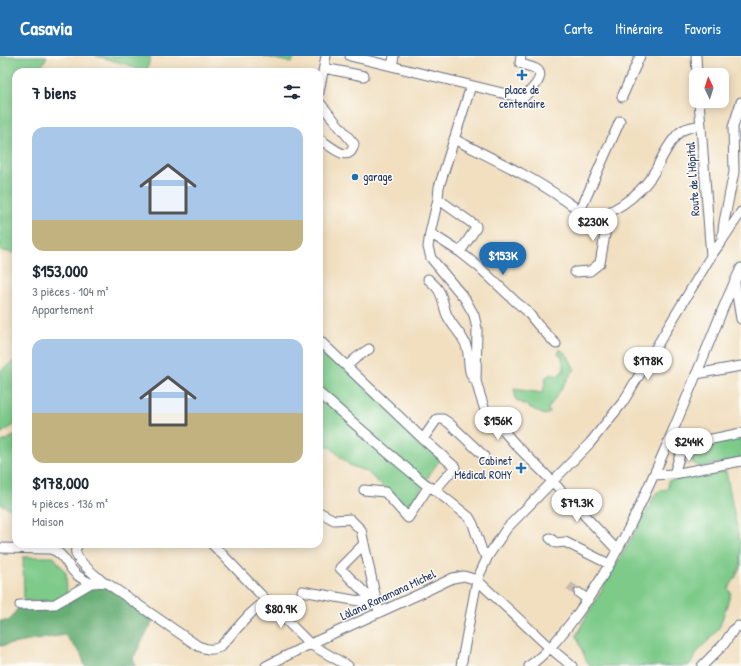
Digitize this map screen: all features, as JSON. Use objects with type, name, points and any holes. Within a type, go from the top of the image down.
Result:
[{"type":"street","points":[[323,73],[326,56]]},
{"type":"street","points":[[350,56],[523,98],[538,82],[540,76],[537,69],[520,63],[521,56]]},
{"type":"street","points":[[392,66],[394,56]]},
{"type":"street","points":[[622,97],[640,56]]},
{"type":"street","points":[[696,56],[697,68]]},
{"type":"street","points":[[324,68],[364,76]]},
{"type":"street","points":[[471,86],[439,187],[428,247],[431,258],[465,299],[474,315],[477,329],[476,382],[486,410],[515,444],[618,550]]},
{"type":"street","points":[[721,242],[734,172],[733,127],[741,102]]},
{"type":"street","points":[[323,107],[354,144],[353,149],[346,155],[323,141]]},
{"type":"street","name":"Route de l'Hôpital","points":[[700,108],[711,256]]},
{"type":"street","points":[[580,211],[620,121]]},
{"type":"street","points":[[454,139],[544,186],[580,211],[597,216],[618,208],[635,195],[654,173],[664,153],[682,131],[690,127],[701,125]]},
{"type":"street","points":[[438,199],[476,226],[460,252]]},
{"type":"street","points":[[575,272],[590,271],[600,264],[609,212]]},
{"type":"street","points":[[461,666],[477,580],[488,556],[507,528],[590,443],[623,402],[711,256],[741,212]]},
{"type":"street","points":[[430,233],[460,252],[479,267],[526,310],[556,344]]},
{"type":"street","points":[[533,665],[567,628],[588,600],[618,550],[654,475],[741,268]]},
{"type":"street","points":[[428,280],[437,288],[441,295],[448,317],[466,342],[470,372],[476,382]]},
{"type":"street","points":[[735,283],[741,319]]},
{"type":"street","points":[[323,344],[423,439],[455,467],[432,488],[408,518],[385,492],[364,490]]},
{"type":"street","points":[[347,366],[369,348]]},
{"type":"street","points":[[696,374],[741,366]]},
{"type":"street","points":[[323,396],[387,452],[469,517],[473,524],[482,551],[488,556]]},
{"type":"street","points":[[423,439],[437,419],[443,419],[484,456]]},
{"type":"street","points":[[670,438],[671,441],[683,445],[741,434]]},
{"type":"street","points":[[674,474],[683,445]]},
{"type":"street","points":[[654,475],[674,474],[741,461]]},
{"type":"street","points":[[323,514],[334,520],[350,519],[361,530],[378,609]]},
{"type":"street","points":[[550,538],[556,543],[565,542],[609,564]]},
{"type":"street","points":[[364,544],[340,568],[378,609]]},
{"type":"street","points":[[0,548],[50,549],[56,551],[75,574],[91,583]]},
{"type":"street","points":[[76,548],[76,553],[79,560],[103,582],[198,646],[207,649],[214,650],[220,647],[249,615],[266,600]]},
{"type":"street","points":[[216,548],[310,644],[348,666]]},
{"type":"street","name":"Làlana Ranamana Michel","points":[[266,666],[378,609],[424,592],[452,578],[464,576],[477,580]]},
{"type":"street","points":[[477,580],[550,648],[572,666]]},
{"type":"street","points":[[20,605],[55,604],[91,583],[103,582]]},
{"type":"street","points":[[302,590],[378,609]]},
{"type":"street","points":[[579,593],[588,600]]},
{"type":"street","points":[[702,666],[724,644],[734,629],[738,626],[741,627]]},
{"type":"green space","points":[[0,56],[47,56],[41,68],[12,68],[12,253],[0,250]]},
{"type":"green space","points":[[96,56],[151,56],[147,68],[134,68],[126,64]]},
{"type":"green space","points":[[263,56],[294,56],[292,63]]},
{"type":"green space","points":[[323,348],[441,458],[424,483],[410,512],[367,472],[349,465],[330,447],[323,444]]},
{"type":"green space","points":[[560,349],[568,356],[575,370],[548,409],[550,413],[544,415],[516,400],[514,389],[543,393],[546,377],[551,374],[558,376],[564,369],[562,357],[558,354]]},
{"type":"green space","points":[[12,363],[12,426],[0,434],[0,371]]},
{"type":"green space","points":[[12,437],[12,509],[0,504],[0,443]]},
{"type":"green space","points":[[741,438],[741,459],[700,467],[694,464],[691,458],[693,451],[697,447]]},
{"type":"green space","points":[[726,471],[741,549],[741,566],[728,589],[731,593],[718,629],[699,650],[693,661],[688,666],[590,666],[576,635],[656,493],[661,490],[668,489],[668,481]]},
{"type":"green space","points":[[23,557],[54,557],[66,573],[67,594],[54,601],[24,601]]},
{"type":"green space","points":[[103,582],[155,617],[133,658],[135,666],[85,666],[81,654],[65,635],[0,646],[0,621],[9,621],[20,605],[50,604]]},
{"type":"tunnel","points":[[569,586],[579,593]]},
{"type":"place","name":"place de centenaire","points":[[522,75]]},
{"type":"place","name":"garage","points":[[355,177]]},
{"type":"place","name":"Cabinet Médical ROHY","points":[[521,468]]}]
